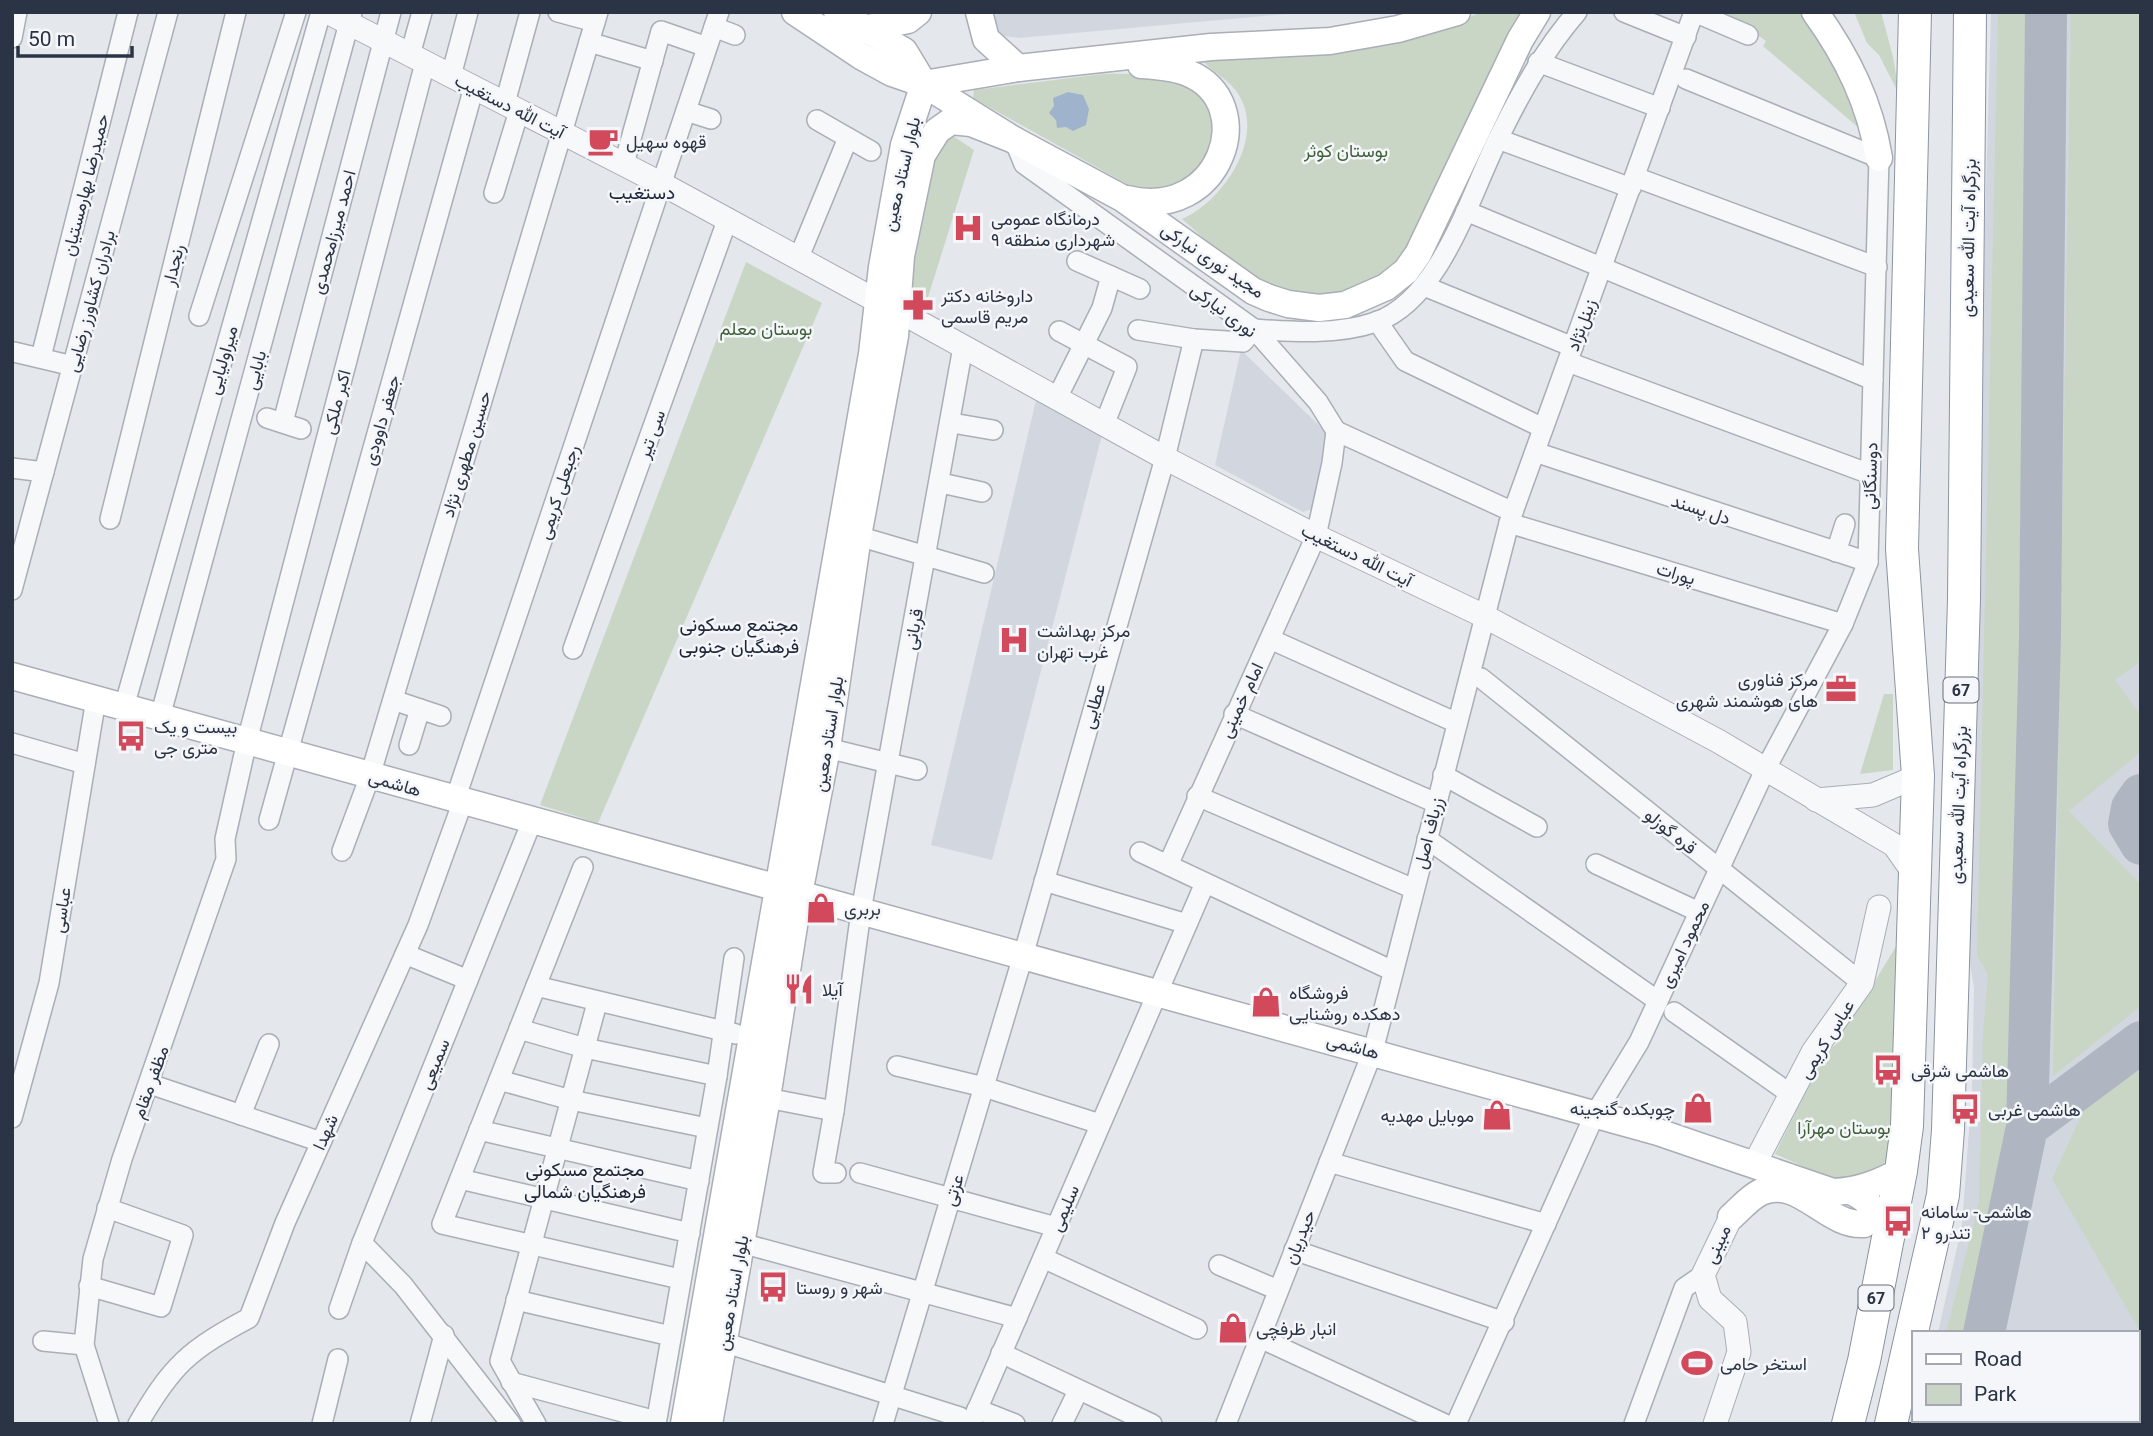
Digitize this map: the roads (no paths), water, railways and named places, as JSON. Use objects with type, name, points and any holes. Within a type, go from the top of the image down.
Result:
[{"type":"highway","points":[[1915,12],[1902,549],[1918,776]]},
{"type":"highway","name":"بزرگراه آیت الله سعیدی","points":[[1912,1331],[1943,1195],[1948,1130],[1964,599],[1970,12]]},
{"type":"highway","name":"67","points":[[1848,1424],[1864,1361],[1901,1171],[1907,1126],[1918,776]]},
{"type":"highway","name":"بزرگراه آیت الله سعیدی","points":[[1891,1424],[1912,1332]]},
{"type":"main road","name":"مجید نوری نیارکی","points":[[795,12],[861,57],[892,73],[924,84],[1014,140],[1122,198],[1253,291],[1269,298],[1320,308],[1366,298],[1406,271],[1419,254],[1520,40],[1537,12]]},
{"type":"main road","name":"مجید نوری نیارکی","points":[[837,12],[904,51],[924,84]]},
{"type":"main road","points":[[868,29],[908,20],[918,12]]},
{"type":"main road","points":[[979,12],[986,39],[1018,68]]},
{"type":"main road","points":[[924,84],[1018,68],[1211,47],[1329,41],[1398,29],[1457,12]]},
{"type":"main road","points":[[1815,12],[1860,87],[1873,120],[1879,158]]},
{"type":"main road","points":[[1096,61],[1161,67],[1188,73],[1206,84],[1219,99],[1224,113],[1224,144],[1215,169],[1192,193],[1168,202],[1150,204],[1122,198]]},
{"type":"main road","name":"بلوار استاد معین","points":[[684,1424],[753,1038],[788,891],[827,748],[858,536],[904,145],[924,84]]},
{"type":"main road","name":"بلوار استاد معین","points":[[709,1424],[767,1098],[788,891],[872,354],[901,256],[922,155],[928,141],[951,121],[971,123],[1014,140]]},
{"type":"main road","name":"هاشمی","points":[[12,676],[1373,1051],[1595,1114],[1755,1164],[1833,1192],[1851,1191],[1877,1184],[1901,1171]]},
{"type":"main road","points":[[1731,1217],[1740,1181],[1755,1164]]},
{"type":"main road","points":[[1731,1217],[1763,1191],[1783,1189],[1795,1193],[1843,1221],[1864,1224],[1871,1217],[1872,1208],[1867,1199],[1851,1191]]},
{"type":"street","points":[[12,38],[17,12]]},
{"type":"street","name":"حمیدرضا بهارمستیان","points":[[41,357],[128,12]]},
{"type":"street","name":"برادران کشاورز رضایی","points":[[13,582],[168,12]]},
{"type":"street","name":"رنجدار","points":[[110,519],[236,12]]},
{"type":"street","points":[[199,316],[296,12]]},
{"type":"street","name":"میراولیایی","points":[[124,707],[321,12]]},
{"type":"street","name":"آیت الله دستغیب","points":[[327,12],[351,18],[384,41],[728,218],[1165,458],[1316,536],[1484,616],[1718,741],[1894,845],[1915,876]]},
{"type":"street","name":"احمد میرزامحمدی","points":[[283,423],[391,12]]},
{"type":"street","name":"اکبر ملکی","points":[[247,741],[418,59],[422,12]]},
{"type":"street","points":[[451,76],[468,12]]},
{"type":"street","points":[[494,193],[530,12]]},
{"type":"street","points":[[558,12],[596,17]]},
{"type":"street","points":[[1138,330],[1195,339],[1243,342],[1254,329],[1299,333],[1339,329],[1377,321],[1404,306],[1424,285],[1466,211],[1498,139],[1538,62],[1577,12]]},
{"type":"street","points":[[1624,12],[1686,37]]},
{"type":"street","name":"زینل‌نژاد","points":[[1484,616],[1511,517],[1694,12],[1748,35]]},
{"type":"street","points":[[716,16],[735,35]]},
{"type":"street","name":"رجبعلی کریمی","points":[[459,801],[716,16]]},
{"type":"street","name":"حسین مطهری نژاد","points":[[342,851],[370,776],[596,17]]},
{"type":"street","name":"بابایی","points":[[160,717],[351,18]]},
{"type":"street","points":[[624,164],[661,31],[707,47]]},
{"type":"street","points":[[589,41],[653,61]]},
{"type":"street","points":[[1538,62],[1660,108]]},
{"type":"street","points":[[1686,79],[1879,158]]},
{"type":"street","name":"جعفر داوودی","points":[[269,820],[474,88]]},
{"type":"street","points":[[686,111],[711,120]]},
{"type":"street","points":[[817,120],[871,151]]},
{"type":"street","points":[[799,257],[848,138]]},
{"type":"street","points":[[1498,139],[1633,182],[1877,267]]},
{"type":"street","name":"نوری نیارکی","points":[[1014,140],[1024,164],[1254,329],[1318,402],[1336,431]]},
{"type":"street","name":"دوسنگانی","points":[[1765,770],[1843,624],[1868,562],[1879,158]]},
{"type":"street","points":[[1466,211],[1873,380]]},
{"type":"street","name":"سی تیر","points":[[573,649],[728,218]]},
{"type":"street","points":[[1077,261],[1140,289]]},
{"type":"street","points":[[1057,398],[1101,308],[1111,276]]},
{"type":"street","points":[[1424,285],[1570,354],[1870,474]]},
{"type":"street","points":[[1377,321],[1405,361],[1544,428]]},
{"type":"street","points":[[1059,331],[1127,367],[1104,425]]},
{"type":"street","name":"عطایی","points":[[1023,956],[1165,458],[1195,339]]},
{"type":"street","name":"قربانی","points":[[836,1173],[823,1173],[861,911],[964,347]]},
{"type":"street","points":[[14,352],[72,366]]},
{"type":"street","points":[[952,423],[993,430]]},
{"type":"street","points":[[1316,536],[1336,431]]},
{"type":"street","name":"پورات","points":[[1336,431],[1511,517],[1843,624]]},
{"type":"street","name":"دل پسند","points":[[1535,452],[1868,562]]},
{"type":"street","points":[[12,468],[44,472]]},
{"type":"street","points":[[941,483],[982,492]]},
{"type":"street","points":[[1836,552],[1844,524]]},
{"type":"street","points":[[858,536],[984,573]]},
{"type":"street","name":"امام خمینی","points":[[1168,865],[1316,536]]},
{"type":"street","name":"زرباف اصل","points":[[1373,1051],[1484,616]]},
{"type":"street","points":[[1270,639],[1457,723]]},
{"type":"street","name":"قره گوزلو","points":[[1481,678],[1862,983]]},
{"type":"street","name":"عباسی","points":[[12,1118],[49,983],[96,699]]},
{"type":"street","points":[[393,700],[440,716]]},
{"type":"street","points":[[409,745],[420,709]]},
{"type":"street","points":[[1234,714],[1436,803]]},
{"type":"street","name":"مظفر مقام","points":[[109,1424],[84,1346],[93,1259],[107,1208],[226,859],[225,839],[247,741]]},
{"type":"street","points":[[12,743],[85,764]]},
{"type":"street","points":[[827,748],[918,770]]},
{"type":"street","name":"محمود امیری","points":[[1457,1424],[1595,1114],[1639,1042],[1666,1006],[1699,912],[1765,770]]},
{"type":"street","points":[[1443,775],[1537,827]]},
{"type":"street","points":[[1816,800],[1872,795],[1918,776]]},
{"type":"street","points":[[1197,796],[1414,889]]},
{"type":"street","name":"شهدا","points":[[138,1424],[181,1361],[204,1342],[249,1318],[285,1223],[405,954],[459,801]]},
{"type":"street","name":"سمیعی","points":[[339,1308],[362,1243],[532,821]]},
{"type":"street","points":[[1427,839],[1792,1095]]},
{"type":"street","points":[[1140,852],[1393,971]]},
{"type":"street","points":[[1596,864],[1699,912]]},
{"type":"street","points":[[583,867],[442,1224],[680,1279]]},
{"type":"street","points":[[1044,881],[1187,924]]},
{"type":"street","name":"سلیمی","points":[[969,1416],[1017,1318],[1205,883]]},
{"type":"street","name":"عباس کریمی","points":[[1755,1164],[1813,1052],[1862,983],[1879,907]]},
{"type":"street","points":[[405,954],[468,980]]},
{"type":"street","name":"عزتی","points":[[883,1424],[1023,956]]},
{"type":"street","points":[[511,1382],[656,1423],[717,1076],[734,958]]},
{"type":"street","points":[[536,986],[597,1003],[753,1038]]},
{"type":"street","points":[[536,1424],[500,1362],[597,1003]]},
{"type":"street","points":[[519,1029],[585,1048],[717,1076]]},
{"type":"street","points":[[241,1115],[269,1044]]},
{"type":"street","name":"حیدریان","points":[[1226,1424],[1373,1051]]},
{"type":"street","points":[[897,1066],[984,1087],[1101,1124]]},
{"type":"street","points":[[499,1080],[571,1100],[707,1128]]},
{"type":"street","points":[[150,1084],[321,1142]]},
{"type":"street","points":[[767,1098],[834,1111]]},
{"type":"street","points":[[479,1130],[699,1181]]},
{"type":"street","points":[[1329,1162],[1546,1224]]},
{"type":"street","points":[[860,1173],[1056,1227]]},
{"type":"street","points":[[460,1179],[690,1233]]},
{"type":"street","points":[[89,1286],[161,1307],[183,1235],[107,1208]]},
{"type":"street","name":"مبینی","points":[[1715,1424],[1739,1352],[1735,1322],[1710,1298],[1703,1275],[1731,1217]]},
{"type":"street","points":[[362,1243],[403,1285],[511,1424]]},
{"type":"street","points":[[741,1243],[1017,1318]]},
{"type":"street","points":[[1294,1250],[1504,1322]]},
{"type":"street","points":[[1043,1258],[1197,1329]]},
{"type":"street","points":[[1219,1265],[1278,1290]]},
{"type":"street","points":[[1634,1424],[1684,1288],[1703,1275]]},
{"type":"street","points":[[516,1300],[671,1336]]},
{"type":"street","points":[[420,1424],[444,1335]]},
{"type":"street","points":[[1260,1338],[1446,1424]]},
{"type":"street","points":[[43,1341],[84,1346]]},
{"type":"street","points":[[723,1342],[892,1395],[969,1416],[1015,1424]]},
{"type":"street","points":[[1001,1353],[1152,1424]]},
{"type":"street","points":[[322,1424],[338,1359]]},
{"type":"street","points":[[1062,1424],[1078,1391]]},
{"type":"water","points":[[1068,92],[1083,95],[1089,109],[1086,125],[1073,131],[1066,127],[1057,128],[1056,120],[1049,113],[1054,106],[1053,98]]},
{"type":"place","name":"قهوه سهیل","points":[[603,141]]},
{"type":"place","name":"درمانگاه عمومی شهرداری منطقه ۹","points":[[968,228]]},
{"type":"place","name":"داروخانه دکتر مریم قاسمی","points":[[918,305]]},
{"type":"place","name":"مرکز بهداشت غرب تهران","points":[[1014,640]]},
{"type":"place","name":"مرکز فناوری های هوشمند شهری","points":[[1841,689]]},
{"type":"place","name":"بیست و یک متری جی","points":[[131,736]]},
{"type":"place","name":"بربری","points":[[821,908]]},
{"type":"place","name":"آیلا","points":[[799,989]]},
{"type":"place","name":"فروشگاه دهکده روشنایی","points":[[1266,1002]]},
{"type":"place","name":"هاشمی شرقی","points":[[1888,1070]]},
{"type":"place","name":"چوبکده گنجینه","points":[[1698,1108]]},
{"type":"place","name":"هاشمی غربی","points":[[1965,1109]]},
{"type":"place","name":"موبایل مهدیه","points":[[1497,1115]]},
{"type":"place","name":"هاشمی- سامانه ۲ تندرو","points":[[1898,1221]]},
{"type":"place","name":"شهر و روستا","points":[[773,1287]]},
{"type":"place","name":"انبار ظرفچی","points":[[1233,1328]]},
{"type":"place","name":"استخر حامی","points":[[1697,1363]]},
{"type":"district","name":"دستغیب","points":[[642,192]]},
{"type":"district","name":"مجتمع مسکونی فرهنگیان جنوبی","points":[[739,635]]},
{"type":"district","name":"مجتمع مسکونی فرهنگیان شمالی","points":[[585,1180]]},
{"type":"park label","name":"بوستان کوثر","points":[[1346,150]]},
{"type":"park label","name":"بوستان معلم","points":[[766,328]]},
{"type":"park label","name":"بوستان مهرآرا","points":[[1844,1127]]}]
